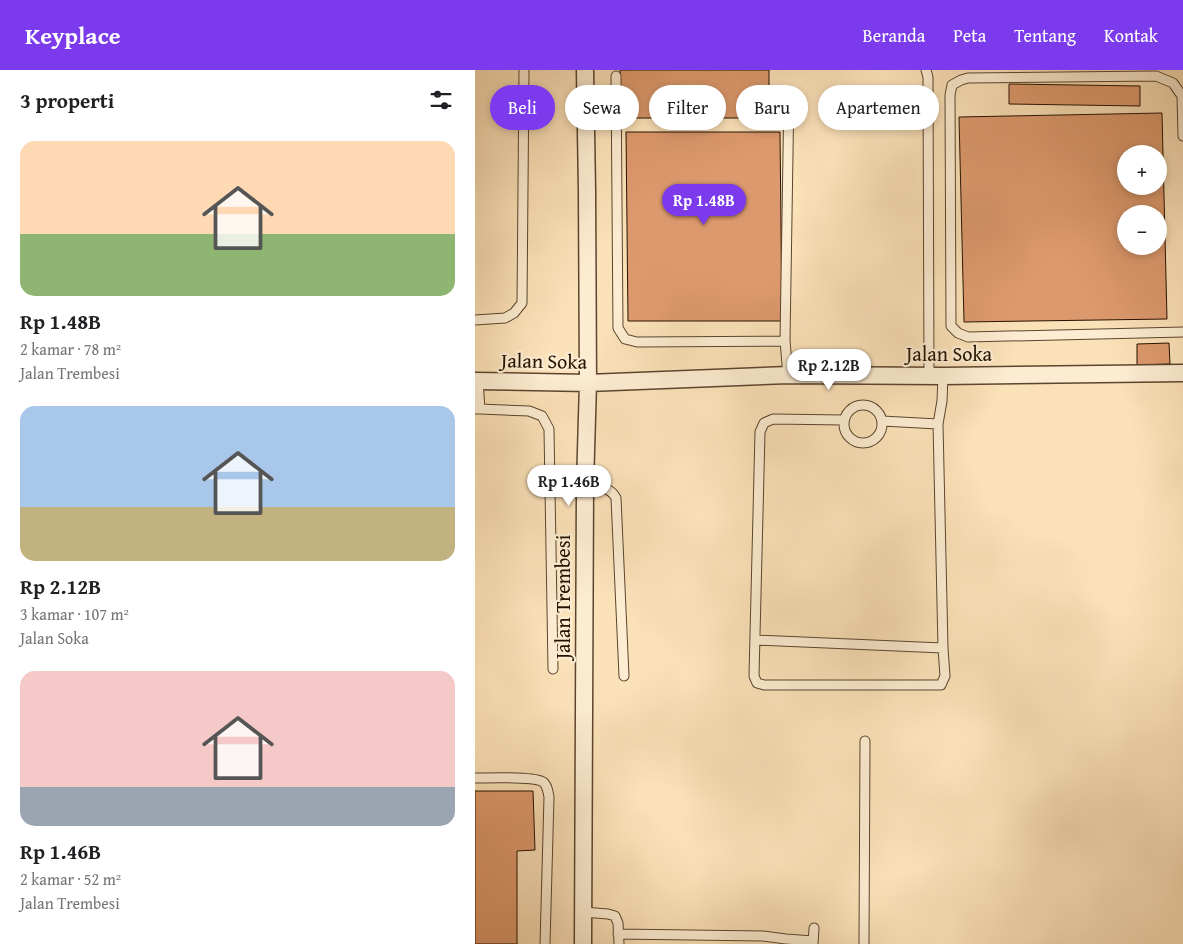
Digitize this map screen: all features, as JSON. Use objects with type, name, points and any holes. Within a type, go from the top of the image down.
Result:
[{"type":"street","name":"Jalan Trembesi","points":[[583,944],[585,485],[588,383],[585,70]]},
{"type":"street","name":"Jalan Soka","points":[[476,381],[588,383],[787,375],[936,376],[1183,373]]},
{"type":"lane","points":[[475,320],[505,318],[514,313],[522,303],[524,70]]},
{"type":"lane","points":[[844,420],[773,418],[764,423],[760,432],[754,676],[757,683],[764,685],[941,685],[945,676],[938,424],[943,401],[936,376],[926,70]]},
{"type":"lane","points":[[616,76],[618,328],[625,339],[637,342],[785,341]]},
{"type":"lane","points":[[1183,136],[1182,96],[1173,83],[1156,76],[969,78],[961,80],[952,86],[950,95],[951,326],[958,333],[968,337],[1183,332]]},
{"type":"lane","points":[[787,375],[785,341],[788,130]]},
{"type":"lane","points":[[476,381],[477,409],[529,411],[543,416],[549,430],[553,669]]},
{"type":"lane","points":[[867,405],[874,408],[879,414],[882,428],[879,435],[873,440],[867,443],[859,443],[852,440],[847,434],[844,420],[847,413],[853,408],[867,405]]},
{"type":"lane","points":[[882,421],[938,424]]},
{"type":"lane","points":[[585,485],[609,489],[616,498],[624,676]]},
{"type":"lane","points":[[755,640],[943,648]]},
{"type":"lane","points":[[864,944],[865,741]]},
{"type":"lane","points":[[475,778],[526,778],[545,783],[549,796],[545,944]]},
{"type":"lane","points":[[583,912],[615,916],[618,923],[619,944]]},
{"type":"lane","points":[[618,934],[763,936],[813,942],[814,928]]},
{"type":"building","points":[[620,70],[769,70],[769,85],[736,85],[736,118],[726,118],[726,85],[649,85],[649,118],[639,118],[639,85],[620,85]]},
{"type":"building","points":[[1009,84],[1140,86],[1140,106],[1009,104]]},
{"type":"building","points":[[1162,113],[1163,145],[1117,145],[1117,195],[1164,195],[1164,205],[1117,205],[1117,255],[1165,255],[1167,319],[964,322],[959,117]]},
{"type":"building","points":[[626,132],[780,132],[782,321],[628,321]]},
{"type":"building","points":[[1169,343],[1170,364],[1137,365],[1137,344]]},
{"type":"building","points":[[475,791],[533,791],[535,850],[517,851],[517,944],[475,944]]}]
